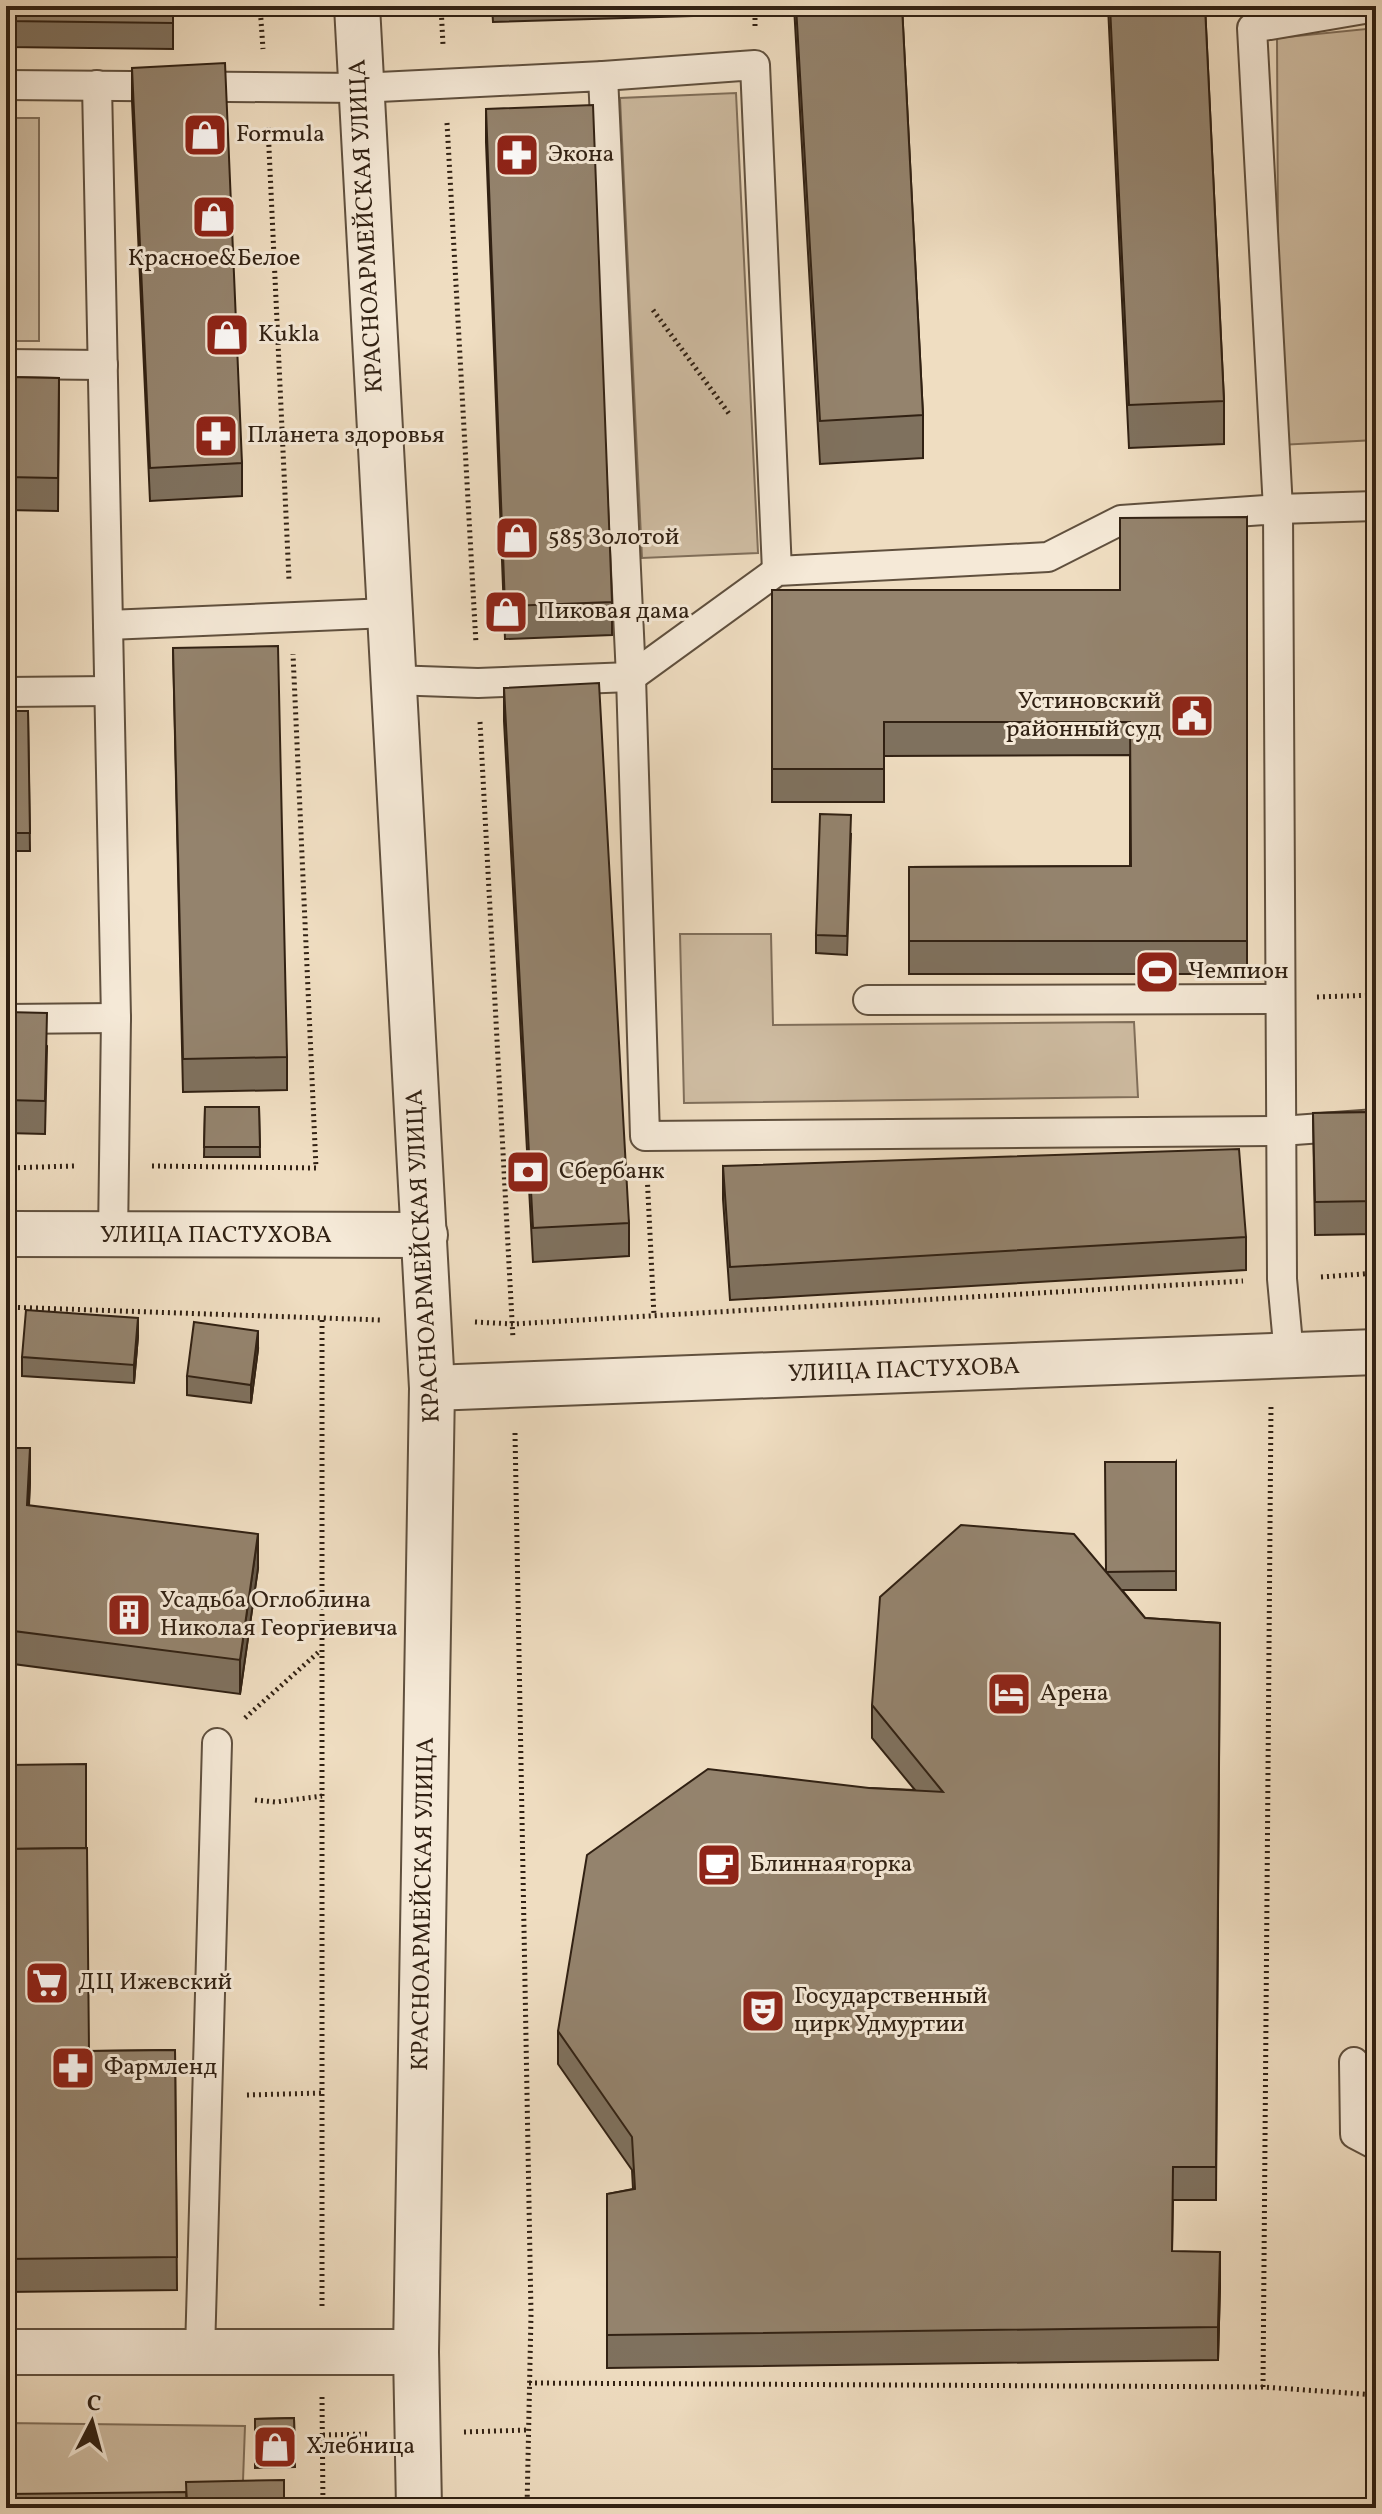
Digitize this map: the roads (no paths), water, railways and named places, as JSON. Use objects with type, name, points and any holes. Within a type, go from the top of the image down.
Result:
[{"type":"street","name":"КРАСНОАРМЕЙСКАЯ УЛИЦА","points":[[357,6],[391,680],[432,1388],[416,2352],[419,2508]]},
{"type":"street","name":"УЛИЦА ПАСТУХОВА","points":[[6,1234],[425,1235]]},
{"type":"street","name":"УЛИЦА ПАСТУХОВА","points":[[432,1388],[1376,1352]]},
{"type":"street","points":[[6,2352],[416,2352]]},
{"type":"lane","points":[[1289,1355],[1282,1279],[1278,999],[1278,509],[1252,28],[1376,7]]},
{"type":"lane","points":[[6,85],[359,88],[755,65],[777,571]]},
{"type":"lane","points":[[603,76],[631,677],[645,1136],[1281,1131],[1376,1124]]},
{"type":"lane","points":[[97,85],[116,1018],[113,1236]]},
{"type":"lane","points":[[6,364],[103,365]]},
{"type":"lane","points":[[391,680],[478,683],[631,677],[777,571],[1048,557],[1121,520],[1376,506]]},
{"type":"lane","points":[[108,625],[388,613]]},
{"type":"lane","points":[[6,692],[109,691]]},
{"type":"lane","points":[[868,1000],[1278,999]]},
{"type":"lane","points":[[6,1019],[116,1018]]},
{"type":"lane","points":[[200,2352],[217,1743]]},
{"type":"lane","points":[[1354,2062],[1355,2134],[1376,2145]]},
{"type":"place","name":"Formula","points":[[205,135]]},
{"type":"place","name":"Экона","points":[[517,155]]},
{"type":"place","name":"Красное&Белое","points":[[214,217]]},
{"type":"place","name":"Kukla","points":[[227,335]]},
{"type":"place","name":"Планета здоровья","points":[[216,436]]},
{"type":"place","name":"585 Золотой","points":[[517,538]]},
{"type":"place","name":"Пиковая дама","points":[[506,612]]},
{"type":"place","name":"Устиновский районный суд","points":[[1192,716]]},
{"type":"place","name":"Чемпион","points":[[1157,972]]},
{"type":"place","name":"Сбербанк","points":[[528,1172]]},
{"type":"place","name":"Усадьба Оглоблина Николая Георгиевича","points":[[129,1615]]},
{"type":"place","name":"Арена","points":[[1009,1694]]},
{"type":"place","name":"Блинная горка","points":[[719,1865]]},
{"type":"place","name":"ДЦ Ижевский","points":[[47,1983]]},
{"type":"place","name":"Государственный цирк Удмуртии","points":[[763,2011]]},
{"type":"place","name":"Фармленд","points":[[73,2068]]},
{"type":"place","name":"Хлебница","points":[[275,2447]]}]
